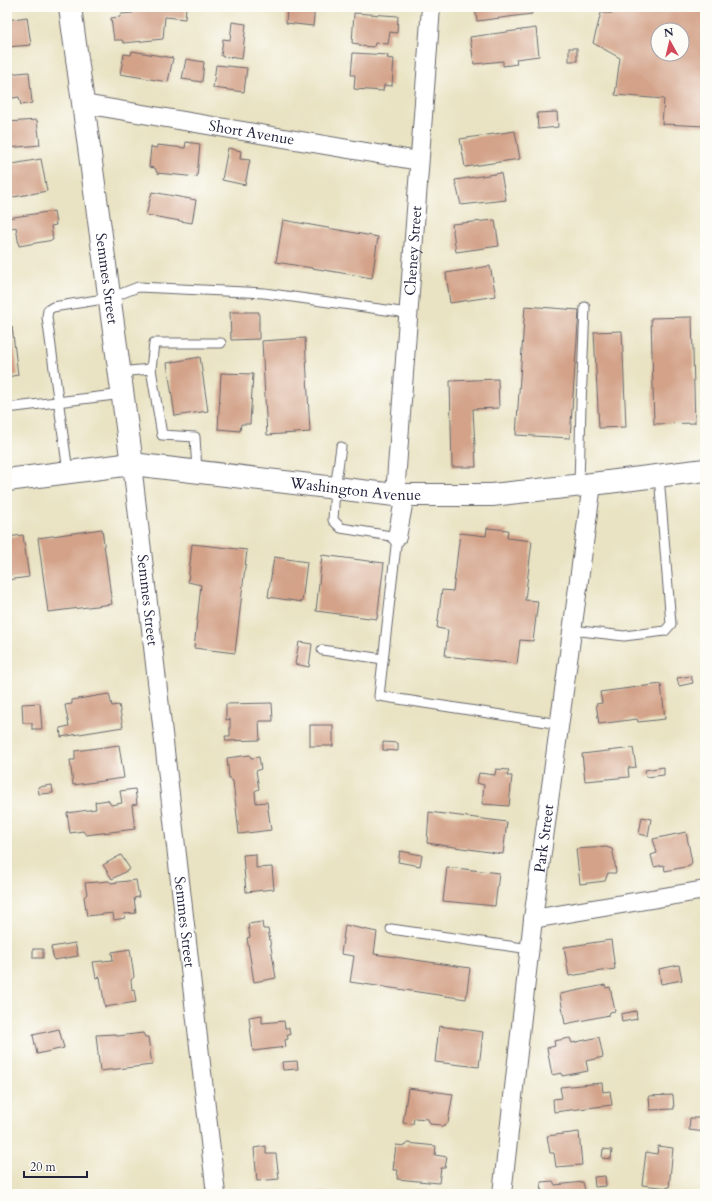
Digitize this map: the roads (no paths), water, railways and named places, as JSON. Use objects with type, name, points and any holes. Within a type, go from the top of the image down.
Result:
[{"type":"street","name":"Semmes Street","points":[[70,7],[132,464],[216,1194]]},
{"type":"street","name":"Cheney Street","points":[[397,537],[408,313],[431,7]]},
{"type":"street","name":"Short Avenue","points":[[84,104],[419,161]]},
{"type":"street","name":"Washington Avenue","points":[[7,480],[132,464],[400,495],[492,495],[705,470]]},
{"type":"street","name":"Park Street","points":[[502,1194],[533,919],[572,630],[586,485]]},
{"type":"street","points":[[533,919],[705,890]]},
{"type":"lane","points":[[68,473],[47,317],[48,310],[53,307],[110,298],[138,287],[264,293],[408,313]]},
{"type":"lane","points":[[585,307],[581,404],[586,485]]},
{"type":"lane","points":[[197,472],[194,437],[162,435],[150,370],[154,343],[221,342]]},
{"type":"lane","points":[[119,372],[150,370]]},
{"type":"lane","points":[[7,408],[123,394]]},
{"type":"lane","points":[[341,447],[335,488],[333,520],[341,528],[397,537],[379,696],[559,724]]},
{"type":"lane","points":[[572,630],[624,636],[665,631],[671,624],[659,476]]},
{"type":"lane","points":[[322,650],[383,659]]},
{"type":"lane","points":[[391,929],[530,949]]}]
